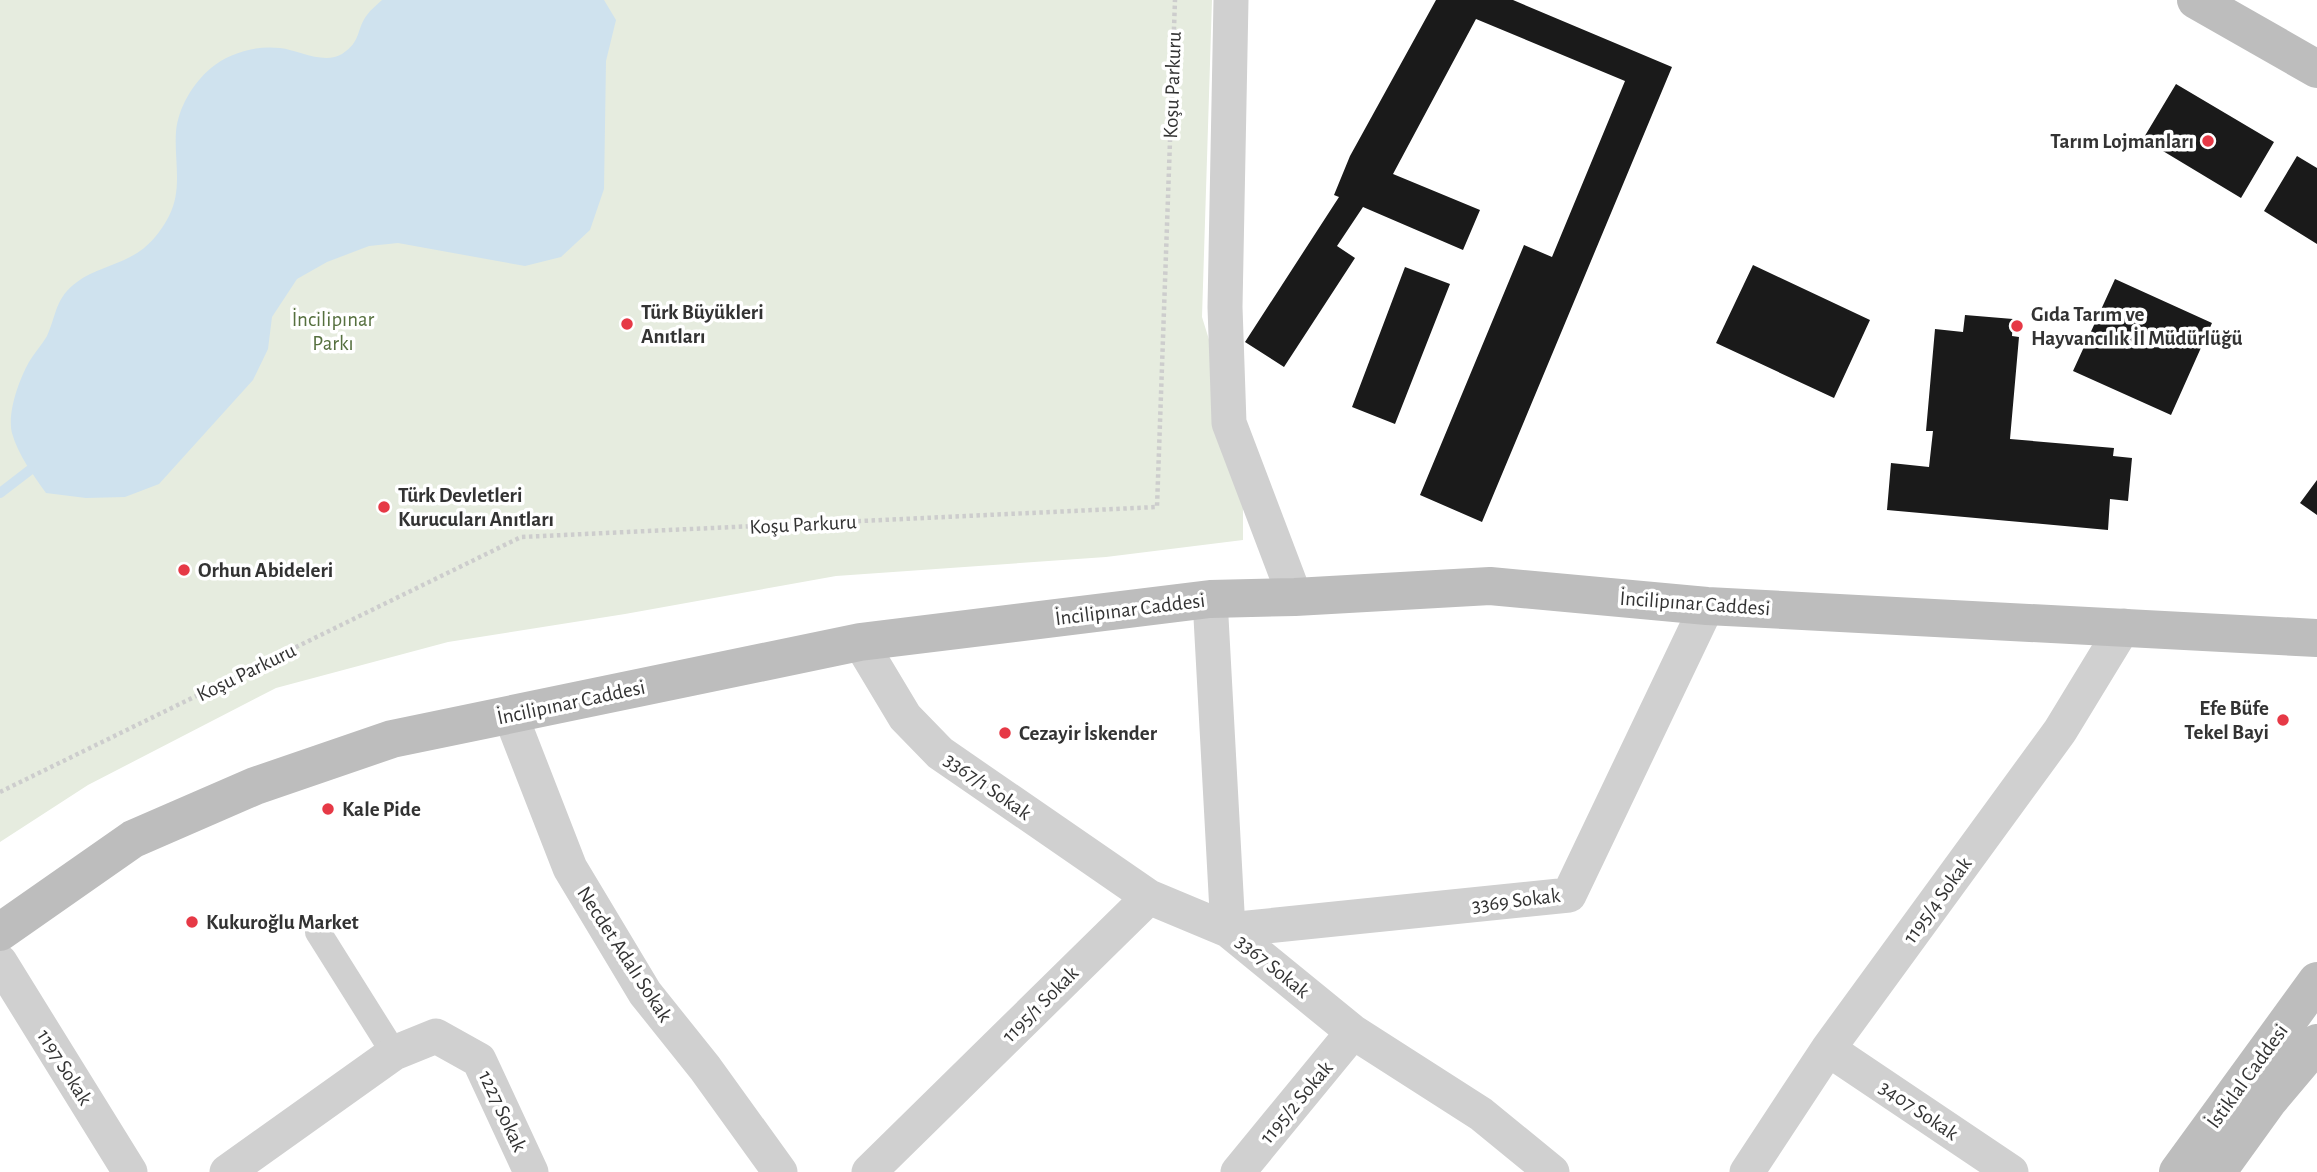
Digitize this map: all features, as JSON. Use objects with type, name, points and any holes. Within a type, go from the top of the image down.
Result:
[{"type":"main road","points":[[2196,0],[2317,69]]},
{"type":"main road","name":"İncilipınar Caddesi","points":[[0,932],[133,839],[255,786],[391,739],[860,642],[1210,599],[1490,586],[1707,606],[2317,638]]},
{"type":"main road","name":"İstiklal Caddesi","points":[[2178,1172],[2317,981]]},
{"type":"main road","points":[[2217,1172],[2269,1100],[2317,1043]]},
{"type":"street","points":[[1231,0],[1225,307],[1229,423],[1295,597]]},
{"type":"street","name":"3367 Sokak","points":[[1210,599],[1228,930],[1353,1032],[1481,1114],[1552,1172]]},
{"type":"street","name":"3369 Sokak","points":[[1228,930],[1569,895],[1707,606]]},
{"type":"street","name":"1195/4 Sokak","points":[[1747,1172],[1828,1049],[2060,731],[2124,626]]},
{"type":"street","name":"3367/1 Sokak","points":[[860,642],[905,717],[940,753],[1149,897]]},
{"type":"street","name":"Necdet Adalı Sokak","points":[[510,714],[570,868],[645,993],[705,1068],[780,1172]]},
{"type":"street","points":[[1149,897],[1228,930]]},
{"type":"street","name":"1195/1 Sokak","points":[[869,1172],[1149,897]]},
{"type":"street","points":[[318,932],[394,1052]]},
{"type":"street","name":"1197 Sokak","points":[[0,962],[130,1172]]},
{"type":"street","name":"1195/2 Sokak","points":[[1238,1172],[1353,1032]]},
{"type":"street","name":"1227 Sokak","points":[[227,1172],[394,1052],[436,1036],[479,1060],[531,1172]]},
{"type":"street","name":"3407 Sokak","points":[[1828,1049],[2011,1172]]},
{"type":"path","name":"Koşu Parkuru","points":[[0,792],[521,537],[1157,508],[1175,0]]},
{"type":"green space","name":"İncilipınar Parkı","points":[[0,0],[1212,0],[1202,317],[1243,450],[1243,540],[1106,557],[836,576],[448,642],[276,688],[88,785],[0,842]]},
{"type":"water","points":[[382,0],[604,0],[616,20],[606,61],[604,189],[590,230],[561,257],[525,266],[398,243],[369,246],[327,262],[297,279],[272,317],[268,349],[253,380],[159,484],[125,497],[86,498],[46,493],[22,457],[12,433],[11,416],[18,387],[29,362],[47,336],[64,294],[90,274],[136,254],[153,240],[166,222],[176,195],[177,123],[183,105],[193,89],[204,74],[218,63],[234,54],[252,49],[280,48],[327,58],[342,54],[356,40],[364,20]]},
{"type":"building","points":[[1436,0],[1513,0],[1672,67],[1482,522],[1420,495],[1524,245],[1552,257],[1625,81],[1476,19],[1393,174],[1480,210],[1463,250],[1363,207],[1337,246],[1355,258],[1284,367],[1245,342],[1339,197],[1334,195],[1350,156]]},
{"type":"building","name":"Tarım Lojmanları","points":[[2176,84],[2274,142],[2241,198],[2143,139]]},
{"type":"building","points":[[2297,156],[2317,168],[2317,244],[2264,211]]},
{"type":"building","points":[[1753,265],[1870,320],[1834,398],[1716,343]]},
{"type":"building","points":[[1405,267],[1450,284],[1395,424],[1352,407]]},
{"type":"building","points":[[2115,279],[2212,323],[2171,415],[2073,371]]},
{"type":"building","points":[[1965,315],[2013,319],[2012,336],[2019,337],[2010,439],[2114,448],[2113,456],[2132,458],[2128,501],[2110,499],[2108,530],[1887,510],[1891,463],[1929,467],[1933,431],[1926,431],[1935,329],[1963,332]]},
{"type":"building","points":[[2317,480],[2317,515],[2300,503]]},
{"type":"waterway","points":[[0,493],[30,470]]},
{"type":"place","name":"Tarım Lojmanları","points":[[2208,141]]},
{"type":"place","name":"Türk Büyükleri Anıtları","points":[[627,324]]},
{"type":"place","name":"Gıda Tarım ve Hayvancılık İl Müdürlüğü","points":[[2017,326]]},
{"type":"place","name":"Türk Devletleri Kurucuları Anıtları","points":[[384,507]]},
{"type":"place","name":"Orhun Abideleri","points":[[184,570]]},
{"type":"place","name":"Efe Büfe Tekel Bayi","points":[[2283,720]]},
{"type":"place","name":"Cezayir İskender","points":[[1005,733]]},
{"type":"place","name":"Kale Pide","points":[[328,809]]},
{"type":"place","name":"Kukuroğlu Market","points":[[192,922]]}]
